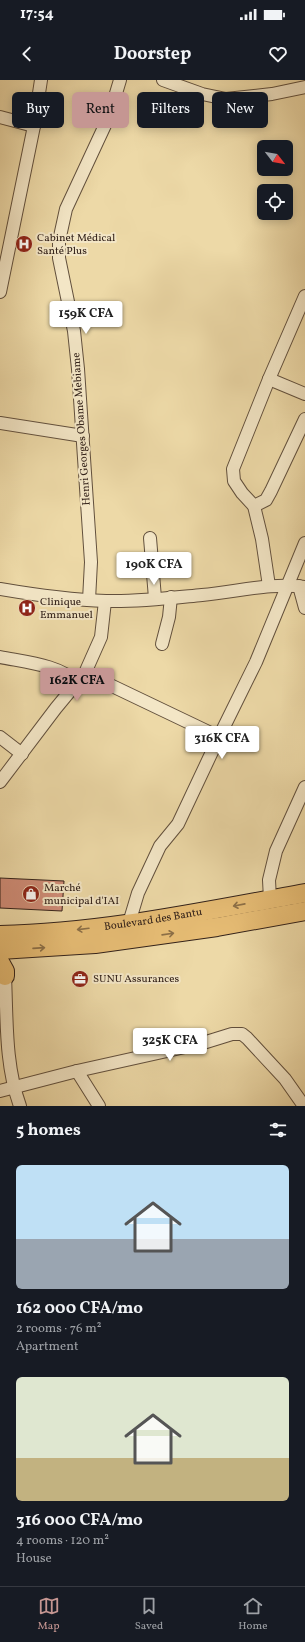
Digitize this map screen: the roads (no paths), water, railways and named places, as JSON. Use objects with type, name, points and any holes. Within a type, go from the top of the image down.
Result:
[{"type":"highway","name":"Boulevard des Bantu","points":[[0,935],[63,932],[129,923],[213,910],[305,893]]},
{"type":"highway","name":"Boulevard des Bantu","points":[[0,950],[95,944],[217,927],[305,911]]},
{"type":"highway","points":[[0,929],[63,932]]},
{"type":"street","points":[[39,92],[41,80]]},
{"type":"street","name":"Henri Georges Obame Mebiame","points":[[89,600],[91,562],[83,436],[74,331],[59,258],[59,241],[66,209],[106,123],[120,80]]},
{"type":"street","points":[[163,80],[188,89],[226,99],[272,94],[305,87]]},
{"type":"street","points":[[0,117],[12,120]]},
{"type":"street","points":[[0,292],[6,230],[33,128]]},
{"type":"street","points":[[269,586],[262,539],[254,506],[242,493],[234,481],[233,469],[238,453],[305,296]]},
{"type":"street","points":[[269,379],[305,394]]},
{"type":"street","points":[[254,506],[266,500],[305,419]]},
{"type":"street","points":[[0,423],[83,436]]},
{"type":"street","points":[[150,538],[154,598]]},
{"type":"street","points":[[129,923],[138,893],[160,846],[178,824],[256,662],[297,586],[305,543]]},
{"type":"street","points":[[0,589],[48,597],[105,601],[241,591],[269,586],[297,586]]},
{"type":"street","points":[[297,586],[305,608]]},
{"type":"street","points":[[162,644],[169,617],[171,597]]},
{"type":"street","points":[[0,782],[56,708],[85,673],[101,637],[105,601]]},
{"type":"street","points":[[0,657],[55,669],[71,677],[77,683]]},
{"type":"street","points":[[85,673],[219,737]]},
{"type":"street","points":[[0,737],[22,754]]},
{"type":"street","points":[[270,899],[269,880],[276,851],[305,787]]},
{"type":"street","points":[[2,969],[13,1088],[20,1106]]},
{"type":"street","points":[[0,1091],[77,1071],[203,1043],[239,1033],[247,1038],[285,1079],[304,1106]]},
{"type":"street","points":[[77,1071],[99,1106]]},
{"type":"place","name":"Cabinet Médical Santé Plus","points":[[24,244]]},
{"type":"place","name":"Clinique Emmanuel","points":[[27,608]]},
{"type":"place","name":"Marché municipal d'IAI","points":[[31,894]]},
{"type":"place","name":"SUNU Assurances","points":[[80,979]]}]
